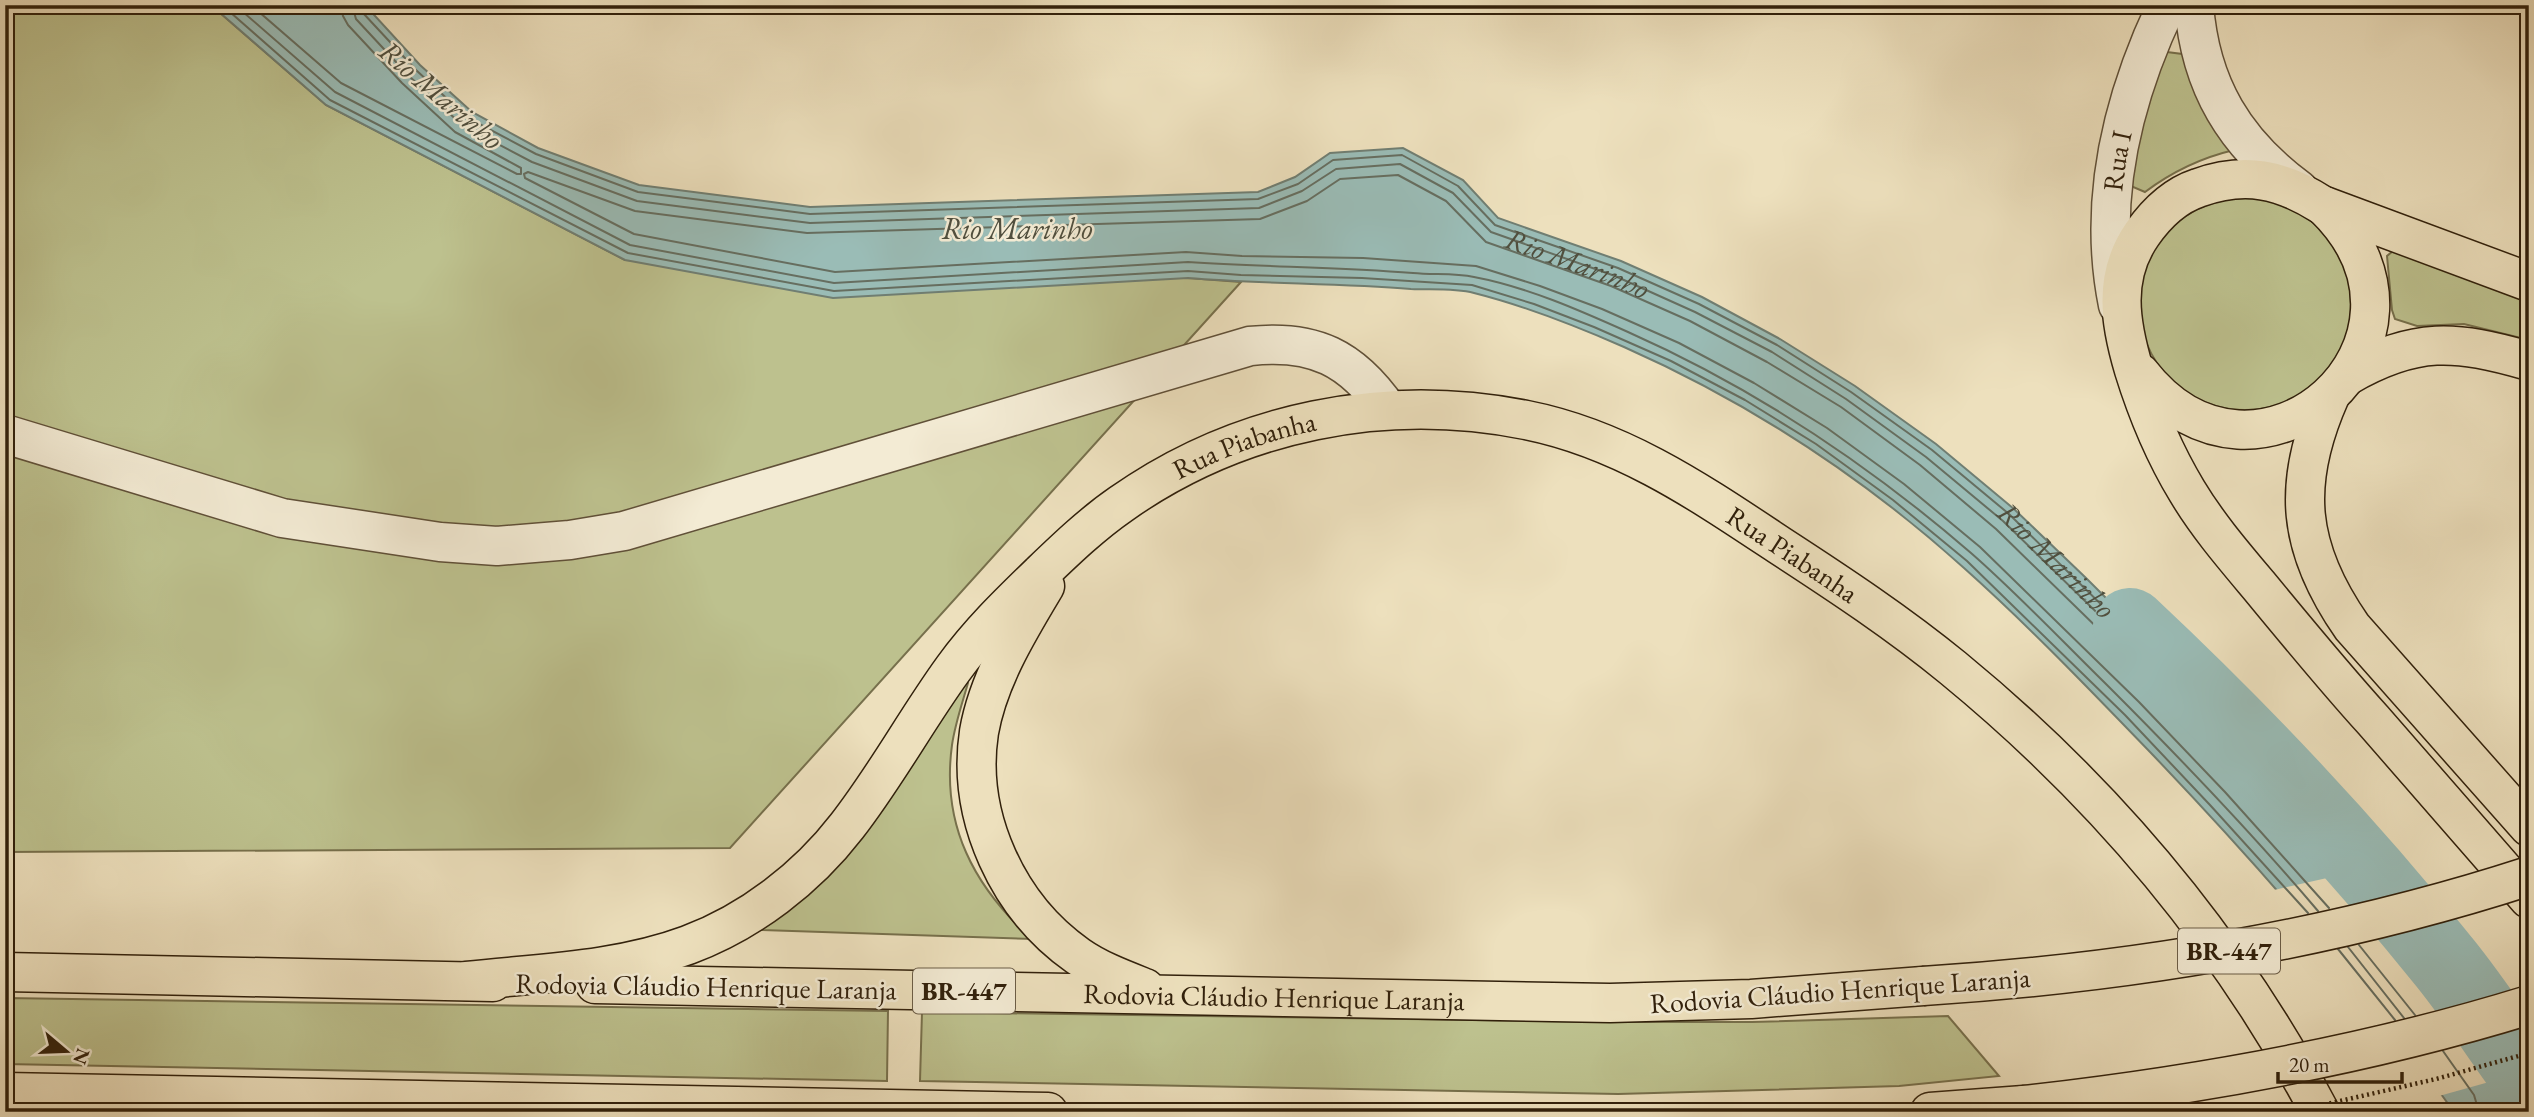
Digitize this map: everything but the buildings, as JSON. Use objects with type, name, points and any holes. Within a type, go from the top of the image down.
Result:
[{"type":"main road","points":[[2529,282],[2274,181],[2247,178],[2220,180],[2194,189],[2171,202],[2151,221],[2136,243],[2125,268],[2120,295],[2125,336],[2144,400],[2165,451],[2187,492],[2214,531],[2324,665],[2529,899]]},
{"type":"main road","points":[[2311,197],[2342,224],[2357,247],[2367,272],[2370,299],[2368,326],[2361,352],[2315,429],[2307,464],[2304,499],[2308,534],[2322,578],[2352,627],[2529,827]]},
{"type":"main road","points":[[2125,336],[2140,373],[2157,394],[2178,411],[2203,423],[2229,429],[2257,429],[2283,424],[2308,413],[2372,362],[2398,351],[2426,345],[2457,344],[2529,361]]},
{"type":"main road","name":"Rua Piabanha","points":[[1080,536],[1158,479],[1227,445],[1308,421],[1365,411],[1422,408],[1478,412],[1532,421],[1584,436],[1634,456],[1682,481],[1887,618],[1950,666],[2069,772],[2123,829],[2221,950],[2264,1015],[2320,1112]]},
{"type":"main road","points":[[467,981],[611,964],[652,956],[691,944],[762,906],[794,882],[823,855],[848,825],[951,672],[986,626],[1080,536]]},
{"type":"main road","points":[[1080,536],[1029,613],[990,693],[979,732],[977,768],[989,839],[1024,904],[1049,932],[1078,957],[1112,975],[1148,989],[1185,996]]},
{"type":"main road","name":"Rodovia Cláudio Henrique Laranja","points":[[5,972],[1610,1003],[1751,999],[2019,980],[2209,955],[2398,915],[2529,876]]},
{"type":"main road","points":[[1930,1112],[2024,1105],[2213,1080],[2400,1041],[2529,1005]]},
{"type":"main road","points":[[5,1092],[1048,1112]]},
{"type":"street","name":"Rua I","points":[[2125,336],[2113,279],[2109,234],[2114,164],[2132,91],[2146,50],[2167,5]]},
{"type":"street","points":[[2194,5],[2202,60],[2229,120],[2273,171],[2311,197]]},
{"type":"street","points":[[5,434],[282,518],[440,542],[497,546],[570,540],[624,531],[1250,346],[1301,346],[1328,355],[1352,369],[1372,387],[1388,410]]},
{"type":"path","points":[[2291,1112],[2436,1079],[2529,1054]]},
{"type":"green space","points":[[5,5],[211,5],[326,105],[625,260],[1188,278],[1241,282],[730,848],[5,852]]},
{"type":"green space","points":[[2159,51],[2190,55],[2234,150],[2187,166],[2145,192],[2126,184]]},
{"type":"green space","points":[[2245,198],[2286,206],[2320,229],[2343,263],[2351,304],[2343,345],[2320,379],[2286,402],[2245,410],[2204,402],[2170,379],[2147,345],[2139,304],[2147,263],[2170,229],[2204,206]]},
{"type":"green space","points":[[2393,251],[2529,302],[2529,340],[2464,324],[2417,326],[2395,319],[2387,256]]},
{"type":"green space","points":[[962,680],[968,683],[953,737],[950,774],[957,828],[978,876],[1011,919],[1032,939],[761,930],[796,904]]},
{"type":"green space","points":[[5,998],[888,1011],[887,1081],[5,1064]]},
{"type":"green space","points":[[922,1012],[1610,1022],[1752,1022],[1948,1016],[1999,1076],[1899,1086],[1618,1094],[920,1081]]},
{"type":"water","points":[[211,5],[365,5],[420,65],[472,112],[538,148],[639,185],[810,207],[1258,192],[1295,177],[1330,153],[1403,148],[1463,180],[1498,218],[1621,261],[1702,297],[1780,339],[1855,386],[1936,444],[2014,509],[2174,666],[2348,851],[2430,951],[2529,1083],[2529,1112],[2454,1112],[2347,972],[2270,882],[2151,753],[2012,613],[1925,535],[1845,473],[1759,417],[1670,369],[1551,317],[1459,290],[1188,278],[833,298],[625,260],[326,105]]},
{"type":"pier","points":[[2367,869],[2433,948],[2525,1072],[2439,1096],[2367,1001],[2274,890]]},
{"type":"waterway","name":"Rio Marinho","points":[[2130,625],[2254,746],[2371,874],[2456,977],[2529,1079]]}]
